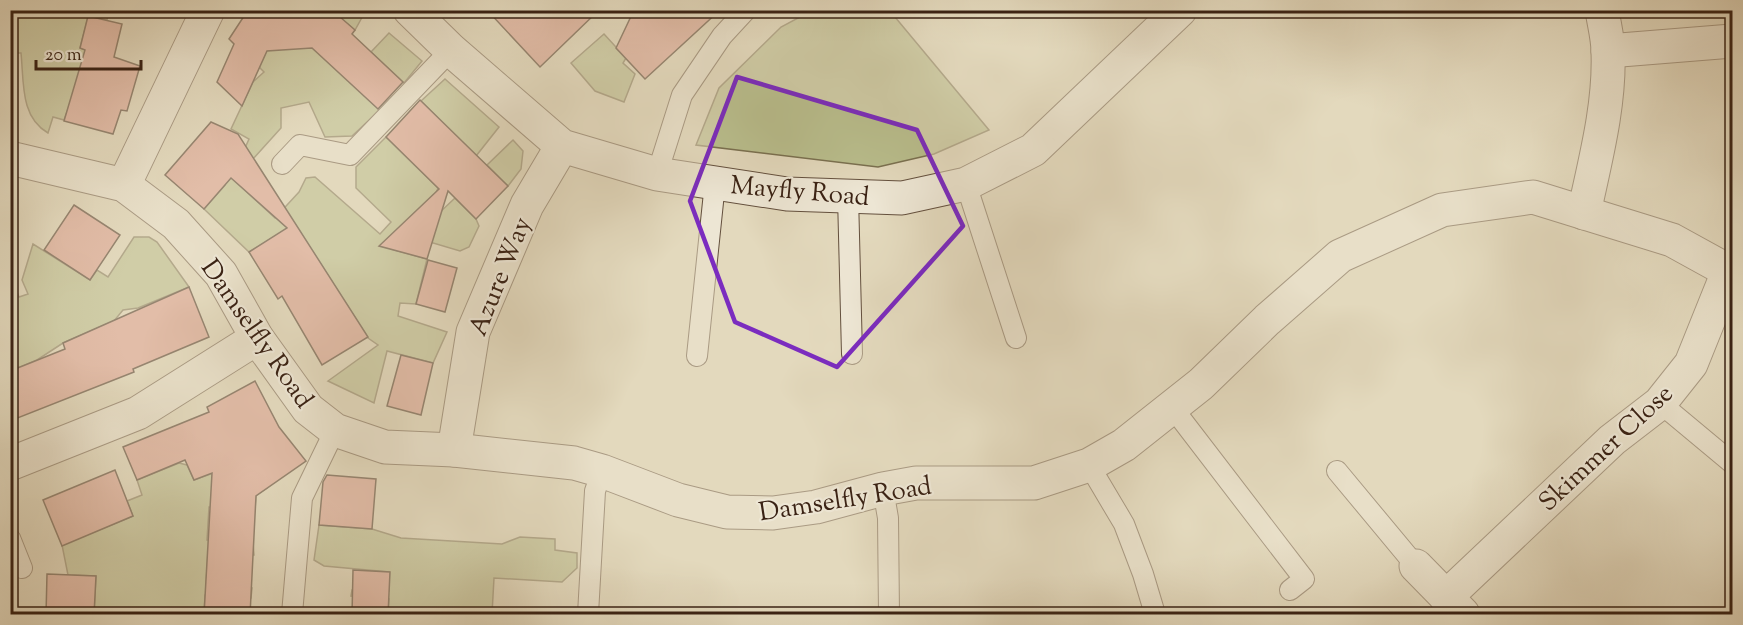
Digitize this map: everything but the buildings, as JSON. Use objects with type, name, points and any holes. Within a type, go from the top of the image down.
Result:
[{"type":"street","points":[[124,185],[208,10]]},
{"type":"street","name":"Mayfly Road","points":[[410,10],[451,50],[562,146],[657,174],[715,183],[787,194],[902,198],[966,184],[1033,150],[1180,10]]},
{"type":"street","points":[[1584,213],[1600,140],[1608,51],[1602,10]]},
{"type":"street","points":[[1608,51],[1732,41]]},
{"type":"street","name":"Azure Way","points":[[454,450],[473,332],[527,205],[562,146]]},
{"type":"street","name":"Damselfly Road","points":[[10,158],[124,185],[176,224],[221,274],[257,338],[308,409],[335,430],[385,447],[454,450],[574,463],[602,471],[678,500],[728,512],[773,513],[816,507],[883,489],[916,483],[1034,483],[1089,465],[1124,445],[1201,384],[1267,320],[1340,256],[1442,210],[1533,197],[1672,240],[1730,273]]},
{"type":"street","name":"Skimmer Close","points":[[1416,566],[1454,606],[1612,440],[1660,403],[1691,364],[1730,273]]},
{"type":"street","points":[[10,464],[138,413],[257,338]]},
{"type":"lane","points":[[657,174],[682,95],[722,36],[746,10]]},
{"type":"lane","points":[[282,164],[300,145],[350,155],[451,50]]},
{"type":"lane","points":[[697,356],[715,183]]},
{"type":"lane","points":[[966,184],[1016,338]]},
{"type":"lane","points":[[848,196],[852,354]]},
{"type":"lane","points":[[1660,403],[1732,463]]},
{"type":"lane","points":[[1172,407],[1304,579],[1290,590]]},
{"type":"lane","points":[[292,615],[302,498],[335,430]]},
{"type":"lane","points":[[1089,465],[1124,524],[1143,574],[1155,615]]},
{"type":"lane","points":[[588,615],[595,492],[602,471]]},
{"type":"lane","points":[[1337,471],[1416,566]]},
{"type":"lane","points":[[883,489],[888,518],[889,615]]},
{"type":"lane","points":[[10,538],[22,568]]},
{"type":"highlighted area","points":[[737,77],[917,130],[963,226],[837,367],[735,322],[690,201]]},
{"type":"green space","points":[[363,10],[365,12],[355,30],[332,11]]},
{"type":"green space","points":[[14,11],[64,17],[65,11],[109,11],[107,20],[88,17],[80,48],[90,51],[64,120],[53,117],[48,133],[32,118],[28,108],[23,87],[21,53],[11,53],[11,25]]},
{"type":"green space","points":[[811,11],[890,11],[989,130],[934,154],[878,167],[696,145],[719,88],[781,27]]},
{"type":"green space","points":[[389,33],[422,61],[404,83],[371,52]]},
{"type":"green space","points":[[604,34],[626,58],[623,63],[635,74],[624,102],[595,91],[571,63]]},
{"type":"green space","points":[[306,39],[380,110],[352,136],[325,137],[309,102],[281,108],[281,128],[234,180],[275,218],[299,192],[306,178],[315,177],[380,234],[391,222],[356,188],[356,167],[386,137],[438,188],[420,231],[455,198],[476,219],[479,226],[469,247],[460,251],[396,232],[391,249],[427,259],[416,304],[400,303],[398,316],[447,332],[433,363],[387,351],[374,403],[328,381],[378,345],[368,338],[295,224],[249,252],[204,209],[225,185],[200,162],[236,168],[249,139],[231,129],[253,82],[264,72],[252,60],[268,42]]},
{"type":"green space","points":[[445,79],[499,127],[476,156],[421,101]]},
{"type":"green space","points":[[513,140],[523,151],[521,169],[508,186],[487,165]]},
{"type":"green space","points":[[134,237],[149,237],[157,242],[189,287],[138,308],[123,310],[114,321],[63,343],[37,360],[11,371],[11,243],[16,244],[13,282],[19,297],[28,294],[22,280],[33,244],[90,280],[97,270],[108,277]]},
{"type":"green space","points":[[249,460],[267,488],[256,495],[255,510],[209,507],[207,540],[253,543],[254,555],[208,552],[206,585],[252,588],[251,598],[205,595],[204,614],[94,614],[96,576],[68,575],[62,545],[133,516],[127,501],[142,495],[137,480],[179,463],[187,465],[194,480]]},
{"type":"green space","points":[[319,525],[372,529],[401,538],[502,544],[520,537],[555,539],[555,550],[577,553],[577,568],[562,582],[494,578],[492,614],[388,614],[389,599],[351,596],[352,590],[389,591],[389,572],[324,566],[314,560]]}]
